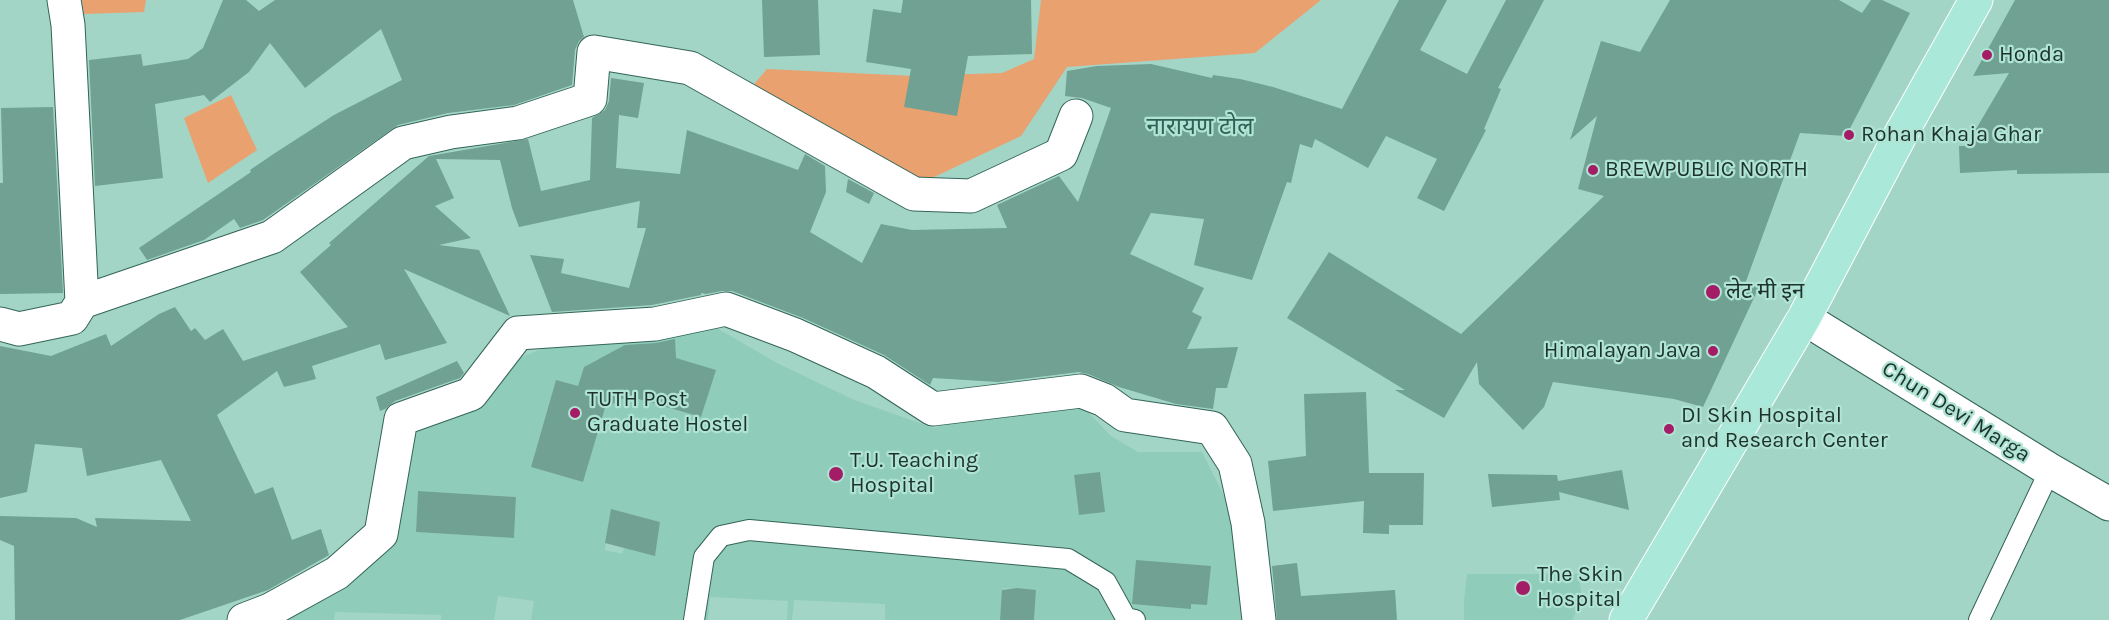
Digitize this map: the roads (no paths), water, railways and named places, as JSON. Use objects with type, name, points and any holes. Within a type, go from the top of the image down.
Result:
[{"type":"main road","points":[[1626,620],[1804,318],[1903,130],[1976,0]]},
{"type":"street","points":[[0,324],[18,329],[72,318],[82,302],[68,25],[64,0]]},
{"type":"street","points":[[82,302],[273,237],[402,143],[451,132],[518,123],[590,99],[594,52],[690,68],[914,194],[970,196],[1061,154],[1076,116]]},
{"type":"street","points":[[244,620],[270,610],[337,573],[381,534],[401,419],[471,394],[518,333],[655,324],[726,309],[795,335],[876,372],[933,409],[1081,391],[1104,400],[1125,415],[1212,428],[1235,464],[1248,523],[1259,620]]},
{"type":"street","name":"Chun Devi Marga","points":[[1804,318],[2109,504]]},
{"type":"lane","points":[[1979,620],[2050,470]]},
{"type":"lane","points":[[694,620],[704,557],[721,536],[749,531],[1068,559],[1106,582],[1126,618],[1135,620]]},
{"type":"place","name":"Honda","points":[[1987,55]]},
{"type":"place","name":"Rohan Khaja Ghar","points":[[1849,135]]},
{"type":"place","name":"BREWPUBLIC NORTH","points":[[1593,170]]},
{"type":"place","name":"लेट मी इन","points":[[1713,292]]},
{"type":"place","name":"Himalayan Java","points":[[1713,351]]},
{"type":"place","name":"TUTH Post Graduate Hostel","points":[[575,413]]},
{"type":"place","name":"DI Skin Hospital and Research Center","points":[[1669,429]]},
{"type":"place","name":"T.U. Teaching Hospital","points":[[836,474]]},
{"type":"place","name":"The Skin Hospital","points":[[1523,588]]},
{"type":"district","name":"नारायण टोल","points":[[1200,127]]}]
